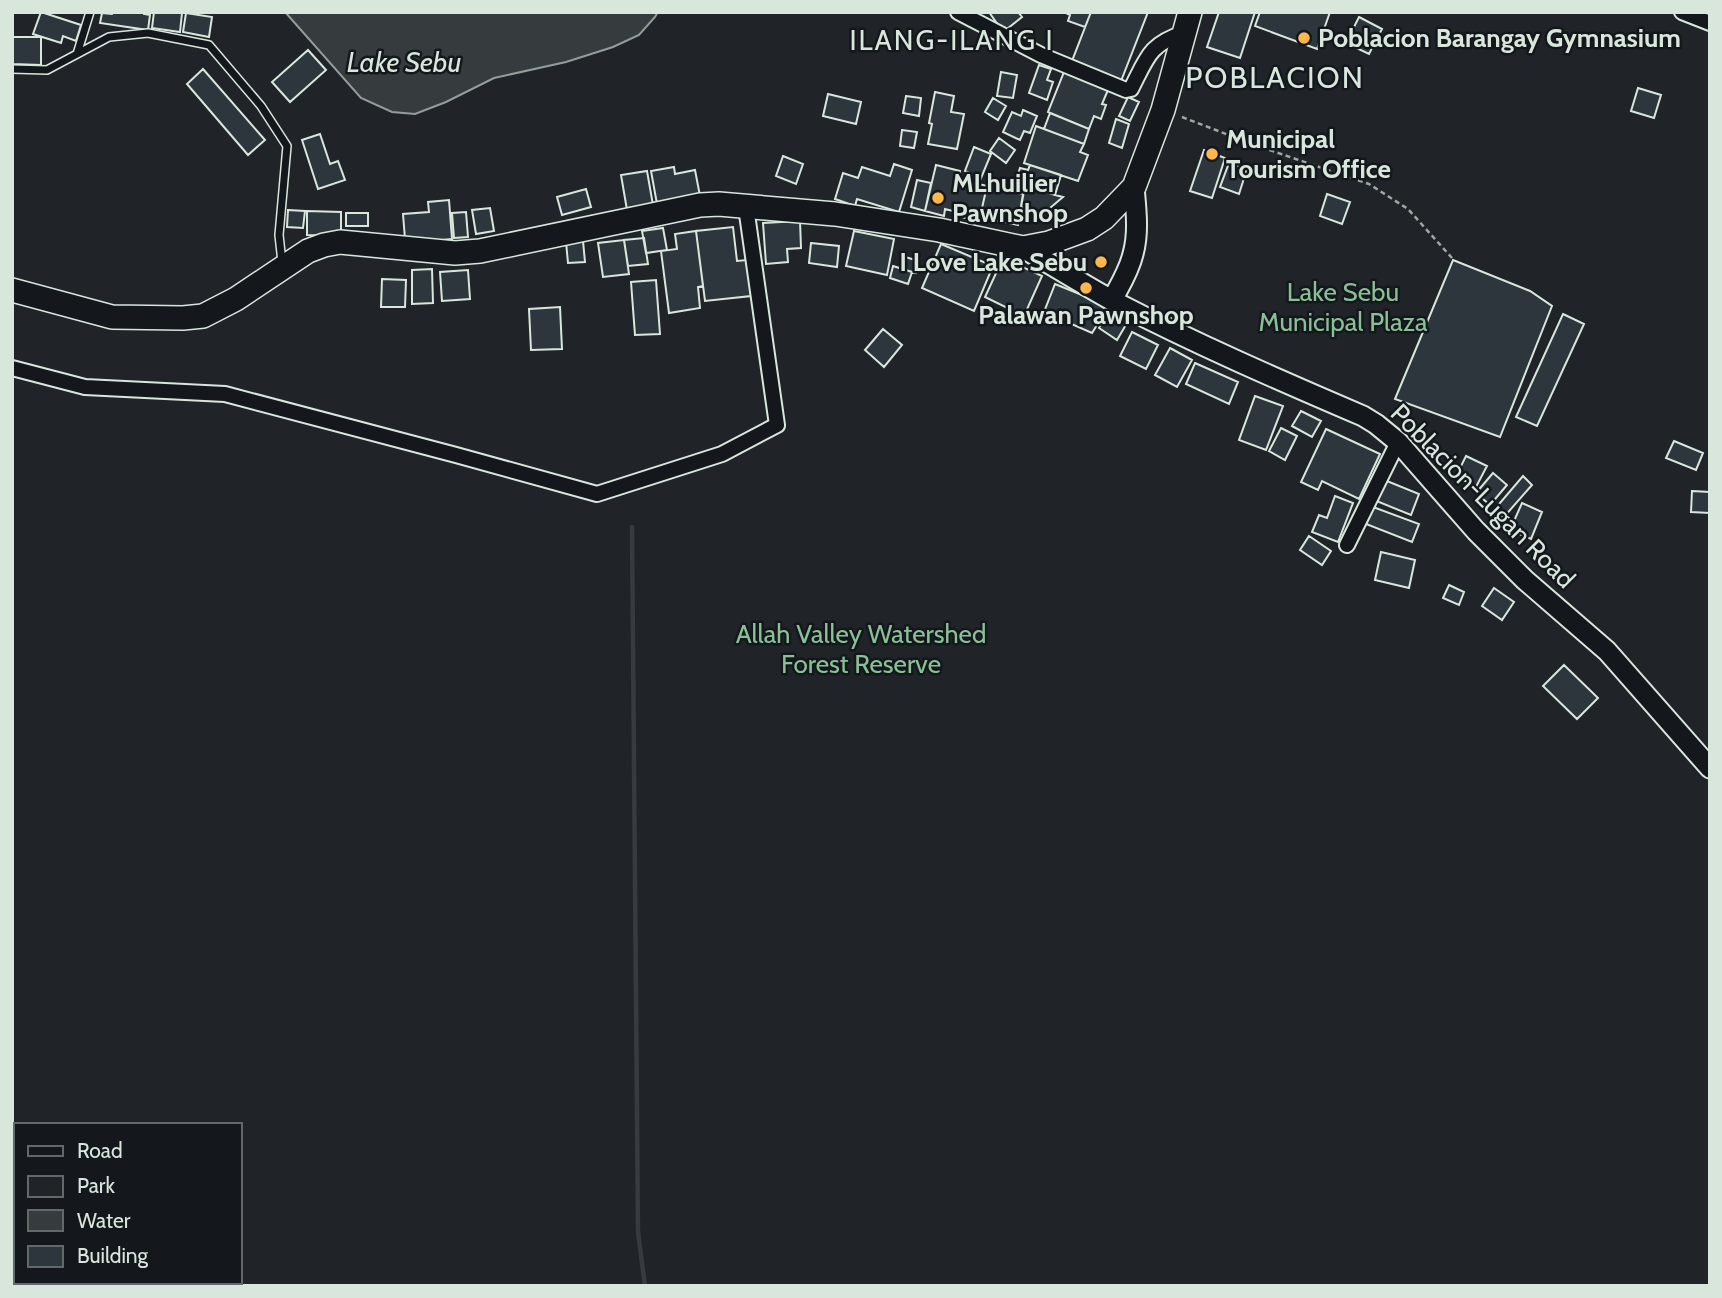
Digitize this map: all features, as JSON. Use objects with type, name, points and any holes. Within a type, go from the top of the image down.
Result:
[{"type":"main road","points":[[12,290],[112,317],[202,316],[236,299],[308,251],[324,245],[341,243],[455,253],[480,251],[689,206],[719,204],[835,214],[939,230],[1023,248],[1049,243],[1087,229],[1104,218],[1134,187],[1163,110],[1187,22]]},
{"type":"main road","points":[[1112,300],[1129,268],[1134,252],[1134,187]]},
{"type":"main road","name":"Poblacion-Lugan Road","points":[[1023,248],[1112,300],[1234,360],[1376,424],[1398,442],[1476,531],[1525,580],[1607,651],[1710,768]]},
{"type":"street","points":[[958,12],[1041,55],[1126,90],[1131,89],[1152,50],[1187,22]]},
{"type":"street","points":[[1682,12],[1710,23]]},
{"type":"street","points":[[12,369],[85,387],[225,394],[597,494],[722,454],[777,425],[746,207]]},
{"type":"street","points":[[1347,545],[1398,442]]},
{"type":"lane","points":[[77,54],[90,12]]},
{"type":"lane","points":[[12,69],[47,70],[109,37],[148,33],[209,46],[261,106],[287,145],[279,235],[283,266]]},
{"type":"path","points":[[1163,110],[1369,184],[1408,209],[1452,258]]},
{"type":"green space","name":"Allah Valley Watershed Forest Reserve","points":[[12,12],[1710,12],[1710,1286],[12,1286]]},
{"type":"water","name":"Lake Sebu","points":[[285,12],[658,12],[639,35],[613,47],[566,62],[494,78],[415,114],[392,112],[361,98]]},
{"type":"building","points":[[41,12],[81,25],[76,41],[63,36],[61,43],[33,34]]},
{"type":"building","points":[[144,12],[150,15],[148,30],[100,23],[102,13]]},
{"type":"building","points":[[154,12],[182,13],[180,32],[152,28]]},
{"type":"building","points":[[989,12],[1018,12],[1022,17],[1003,32]]},
{"type":"building","points":[[1064,12],[1091,12],[1085,27],[1068,21],[1070,15]]},
{"type":"building","points":[[1091,12],[1148,12],[1121,81],[1072,61]]},
{"type":"building","points":[[1219,12],[1255,12],[1240,58],[1207,47]]},
{"type":"building","name":"Poblacion Barangay Gymnasium","points":[[1260,12],[1330,12],[1317,49],[1255,26]]},
{"type":"building","points":[[186,13],[212,17],[209,37],[183,32]]},
{"type":"building","points":[[1359,17],[1382,29],[1369,54],[1346,43]]},
{"type":"building","points":[[13,37],[41,37],[41,65],[13,64]]},
{"type":"building","points":[[308,50],[326,70],[290,102],[272,82]]},
{"type":"building","points":[[1039,65],[1051,69],[1047,80],[1053,82],[1047,100],[1029,93]]},
{"type":"building","points":[[203,69],[265,140],[248,155],[187,84]]},
{"type":"building","points":[[1001,72],[1017,75],[1013,98],[997,96]]},
{"type":"building","points":[[1064,72],[1108,90],[1102,104],[1106,105],[1101,119],[1094,116],[1089,129],[1048,112]]},
{"type":"building","points":[[1638,88],[1661,95],[1654,118],[1631,111]]},
{"type":"building","points":[[935,92],[954,96],[951,112],[964,114],[957,149],[928,144]]},
{"type":"building","points":[[828,94],[861,102],[856,124],[823,116]]},
{"type":"building","points":[[906,96],[921,98],[919,116],[903,113]]},
{"type":"building","points":[[1128,97],[1139,102],[1130,121],[1119,116]]},
{"type":"building","points":[[993,98],[1006,106],[998,120],[985,112]]},
{"type":"building","points":[[1023,110],[1037,116],[1030,133],[1024,131],[1020,140],[1003,132],[1012,112],[1021,116]]},
{"type":"building","points":[[1050,113],[1089,129],[1084,144],[1044,129]]},
{"type":"building","points":[[1116,119],[1129,124],[1122,148],[1109,143]]},
{"type":"building","points":[[1036,126],[1084,144],[1080,152],[1088,155],[1078,181],[1024,163]]},
{"type":"building","points":[[902,130],[917,132],[914,148],[900,146]]},
{"type":"building","points":[[320,134],[330,164],[338,161],[345,180],[318,189],[302,140]]},
{"type":"building","points":[[999,138],[1015,150],[1006,163],[990,151]]},
{"type":"building","points":[[974,147],[991,154],[979,183],[968,178],[970,173],[965,171]]},
{"type":"building","points":[[1204,150],[1225,158],[1212,198],[1190,191]]},
{"type":"building","points":[[783,156],[803,164],[796,184],[776,176]]},
{"type":"building","points":[[1229,163],[1247,169],[1239,194],[1220,187]]},
{"type":"building","points":[[894,164],[912,170],[899,212],[857,199],[855,206],[835,199],[843,173],[858,178],[862,167],[890,176]]},
{"type":"building","points":[[936,165],[960,171],[958,179],[987,186],[979,221],[961,217],[961,213],[945,209],[944,216],[925,211]]},
{"type":"building","points":[[1030,165],[1061,175],[1055,195],[1025,186],[1024,190],[1014,187],[1020,168],[1028,170]]},
{"type":"building","points":[[674,167],[675,174],[695,170],[700,196],[657,204],[651,171]]},
{"type":"building","points":[[647,171],[653,205],[627,210],[621,175]]},
{"type":"building","points":[[917,180],[931,183],[925,211],[911,207]]},
{"type":"building","points":[[987,186],[1023,194],[1018,225],[980,217]]},
{"type":"building","points":[[1025,186],[1063,197],[1043,214],[1021,207]]},
{"type":"building","points":[[586,189],[591,207],[562,215],[557,197]]},
{"type":"building","points":[[1327,194],[1350,202],[1342,224],[1320,216]]},
{"type":"building","points":[[449,200],[452,239],[420,242],[419,238],[405,239],[403,214],[429,212],[428,202]]},
{"type":"building","points":[[490,208],[494,231],[476,234],[472,210]]},
{"type":"building","points":[[288,210],[305,211],[303,228],[287,227]]},
{"type":"building","points":[[307,211],[341,212],[341,236],[307,235]]},
{"type":"building","points":[[466,212],[468,237],[454,238],[452,213]]},
{"type":"building","points":[[346,213],[368,213],[368,226],[346,226]]},
{"type":"building","points":[[800,221],[801,248],[787,249],[788,262],[766,264],[763,223]]},
{"type":"building","points":[[733,227],[737,261],[747,260],[751,296],[705,301],[696,231]]},
{"type":"building","points":[[663,228],[667,250],[646,253],[642,231]]},
{"type":"building","points":[[696,231],[703,286],[698,287],[700,308],[669,313],[661,251],[677,249],[675,234]]},
{"type":"building","points":[[854,231],[894,239],[887,275],[846,266]]},
{"type":"building","points":[[644,238],[648,264],[628,266],[624,240]]},
{"type":"building","points":[[624,240],[629,274],[603,277],[598,243]]},
{"type":"building","points":[[583,241],[585,262],[568,263],[566,242]]},
{"type":"building","points":[[811,243],[839,246],[837,267],[809,263]]},
{"type":"building","points":[[941,244],[993,266],[974,311],[922,288]]},
{"type":"building","points":[[905,257],[919,261],[916,273],[902,269]]},
{"type":"building","points":[[1003,258],[1042,276],[1024,316],[985,297]]},
{"type":"building","points":[[1453,260],[1530,291],[1552,306],[1500,437],[1395,399]]},
{"type":"building","points":[[893,266],[912,272],[908,284],[890,278]]},
{"type":"building","points":[[432,269],[433,303],[412,304],[412,270]]},
{"type":"building","points":[[468,270],[470,299],[442,301],[440,272]]},
{"type":"building","points":[[382,279],[406,280],[405,307],[381,307]]},
{"type":"building","points":[[656,280],[660,334],[635,335],[631,282]]},
{"type":"building","points":[[1055,284],[1109,306],[1092,333],[1044,312]]},
{"type":"building","points":[[1109,306],[1127,323],[1117,340],[1099,328]]},
{"type":"building","points":[[560,307],[562,349],[531,350],[529,309]]},
{"type":"building","points":[[1563,314],[1584,324],[1537,426],[1516,417]]},
{"type":"building","points":[[883,329],[902,345],[884,367],[865,350]]},
{"type":"building","points":[[1132,332],[1158,345],[1146,369],[1120,356]]},
{"type":"building","points":[[1170,348],[1192,360],[1177,387],[1155,375]]},
{"type":"building","points":[[1195,363],[1238,382],[1229,404],[1186,384]]},
{"type":"building","points":[[1255,396],[1283,406],[1266,450],[1239,440]]},
{"type":"building","points":[[1301,411],[1321,421],[1312,437],[1292,426]]},
{"type":"building","points":[[1281,428],[1297,436],[1285,460],[1269,451]]},
{"type":"building","points":[[1326,429],[1380,454],[1359,499],[1322,481],[1318,490],[1301,482]]},
{"type":"building","points":[[1674,441],[1703,453],[1696,470],[1666,458]]},
{"type":"building","points":[[1466,456],[1487,466],[1476,487],[1456,476]]},
{"type":"building","points":[[1493,473],[1507,485],[1490,505],[1476,493]]},
{"type":"building","points":[[1523,476],[1532,485],[1503,518],[1494,510]]},
{"type":"building","points":[[1382,479],[1419,494],[1411,515],[1374,500]]},
{"type":"building","points":[[1692,491],[1710,492],[1710,513],[1691,512]]},
{"type":"building","points":[[1335,496],[1353,503],[1338,542],[1312,532],[1319,515],[1327,518]]},
{"type":"building","points":[[1522,503],[1542,512],[1531,539],[1510,530]]},
{"type":"building","points":[[1373,507],[1419,524],[1412,542],[1366,524]]},
{"type":"building","points":[[1309,536],[1331,551],[1322,565],[1300,550]]},
{"type":"building","points":[[1381,552],[1415,560],[1409,588],[1375,580]]},
{"type":"building","points":[[1449,585],[1464,592],[1459,605],[1443,598]]},
{"type":"building","points":[[1494,588],[1514,602],[1502,620],[1482,606]]},
{"type":"building","points":[[1564,665],[1598,698],[1577,719],[1543,686]]},
{"type":"waterway","points":[[632,527],[638,1232],[645,1286]]},
{"type":"place","name":"Poblacion Barangay Gymnasium","points":[[1304,38]]},
{"type":"place","name":"Municipal Tourism Office","points":[[1212,154]]},
{"type":"place","name":"MLhuilier Pawnshop","points":[[938,198]]},
{"type":"place","name":"I Love Lake Sebu","points":[[1101,262]]},
{"type":"place","name":"Palawan Pawnshop","points":[[1086,288]]},
{"type":"district","name":"ILANG-ILANG I","points":[[952,40]]},
{"type":"district","name":"POBLACION","points":[[1275,77]]},
{"type":"park label","name":"Lake Sebu Municipal Plaza","points":[[1343,307]]}]
